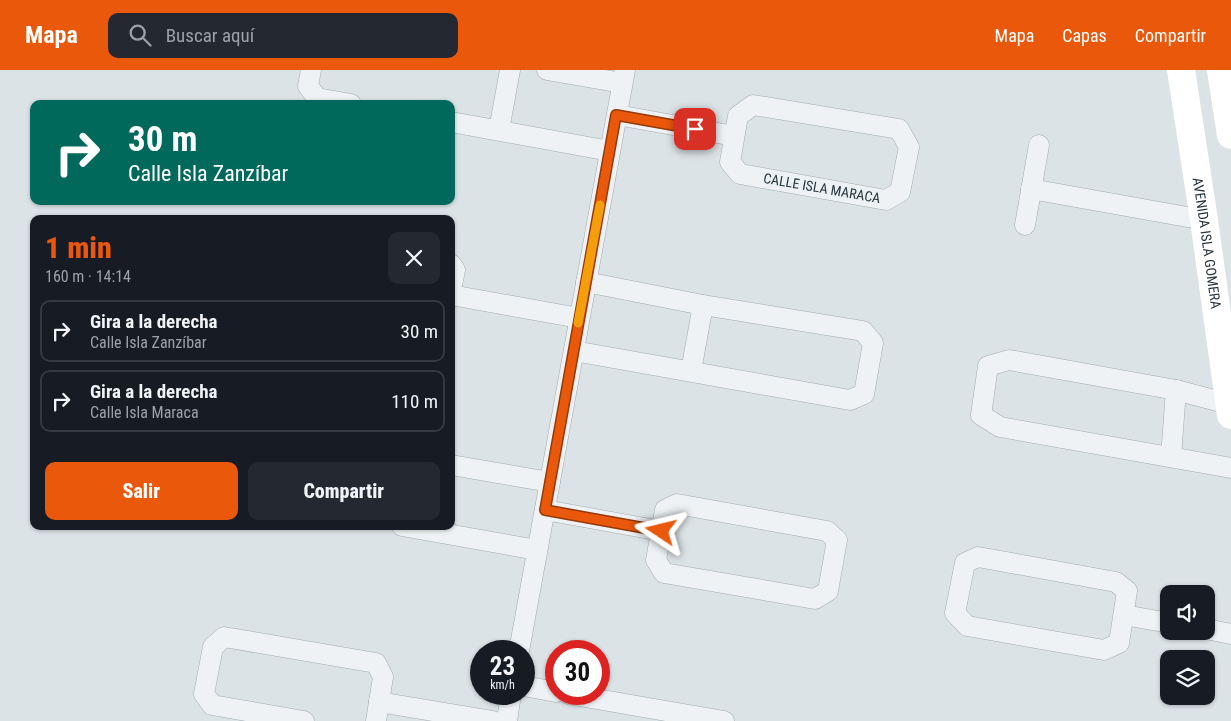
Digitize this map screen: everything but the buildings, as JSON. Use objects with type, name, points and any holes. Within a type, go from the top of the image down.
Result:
[{"type":"street","points":[[311,70],[308,86],[317,98],[328,100]]},
{"type":"street","points":[[499,130],[510,70]]},
{"type":"street","points":[[521,640],[623,77],[546,70]]},
{"type":"street","name":"AVENIDA ISLA GOMERA","points":[[1181,70],[1230,410]]},
{"type":"street","points":[[1221,70],[1231,135]]},
{"type":"street","name":"CALLE ISLA MARACA","points":[[753,105],[899,130],[909,147],[900,192],[886,200],[740,174],[730,162],[734,136],[738,116],[753,105]]},
{"type":"street","points":[[616,115],[734,136]]},
{"type":"street","points":[[455,123],[610,150]]},
{"type":"street","points":[[1025,225],[1039,145]]},
{"type":"street","points":[[1031,189],[1204,220]]},
{"type":"street","points":[[574,351],[850,400],[864,394],[873,343],[863,331],[586,282]]},
{"type":"street","points":[[455,297],[579,318]]},
{"type":"street","points":[[691,371],[703,304]]},
{"type":"street","points":[[1230,410],[1176,390],[1009,360],[988,366],[981,415],[1000,427],[1231,468]]},
{"type":"street","points":[[1170,457],[1176,390]]},
{"type":"street","points":[[455,466],[550,482]]},
{"type":"street","points":[[677,504],[827,531],[837,540],[828,591],[815,599],[664,573],[656,560],[661,531],[665,510],[677,504]]},
{"type":"street","points":[[545,510],[661,531]]},
{"type":"street","points":[[437,530],[537,550]]},
{"type":"street","points":[[978,557],[1116,582],[1128,591],[1124,615],[1119,643],[1104,650],[967,626],[954,614],[965,563],[978,557]]},
{"type":"street","points":[[1124,615],[1160,621]]},
{"type":"street","points":[[1215,631],[1231,634]]},
{"type":"street","points":[[304,721],[212,705],[204,694],[213,646],[224,637],[376,662],[383,676],[378,711],[493,721]]},
{"type":"street","points":[[610,701],[724,721]]},
{"type":"street","points":[[507,721],[510,705]]},
{"type":"slow traffic","points":[[578,323],[600,205]]},
{"type":"route","points":[[661,531],[545,510],[616,115],[695,129]]}]
